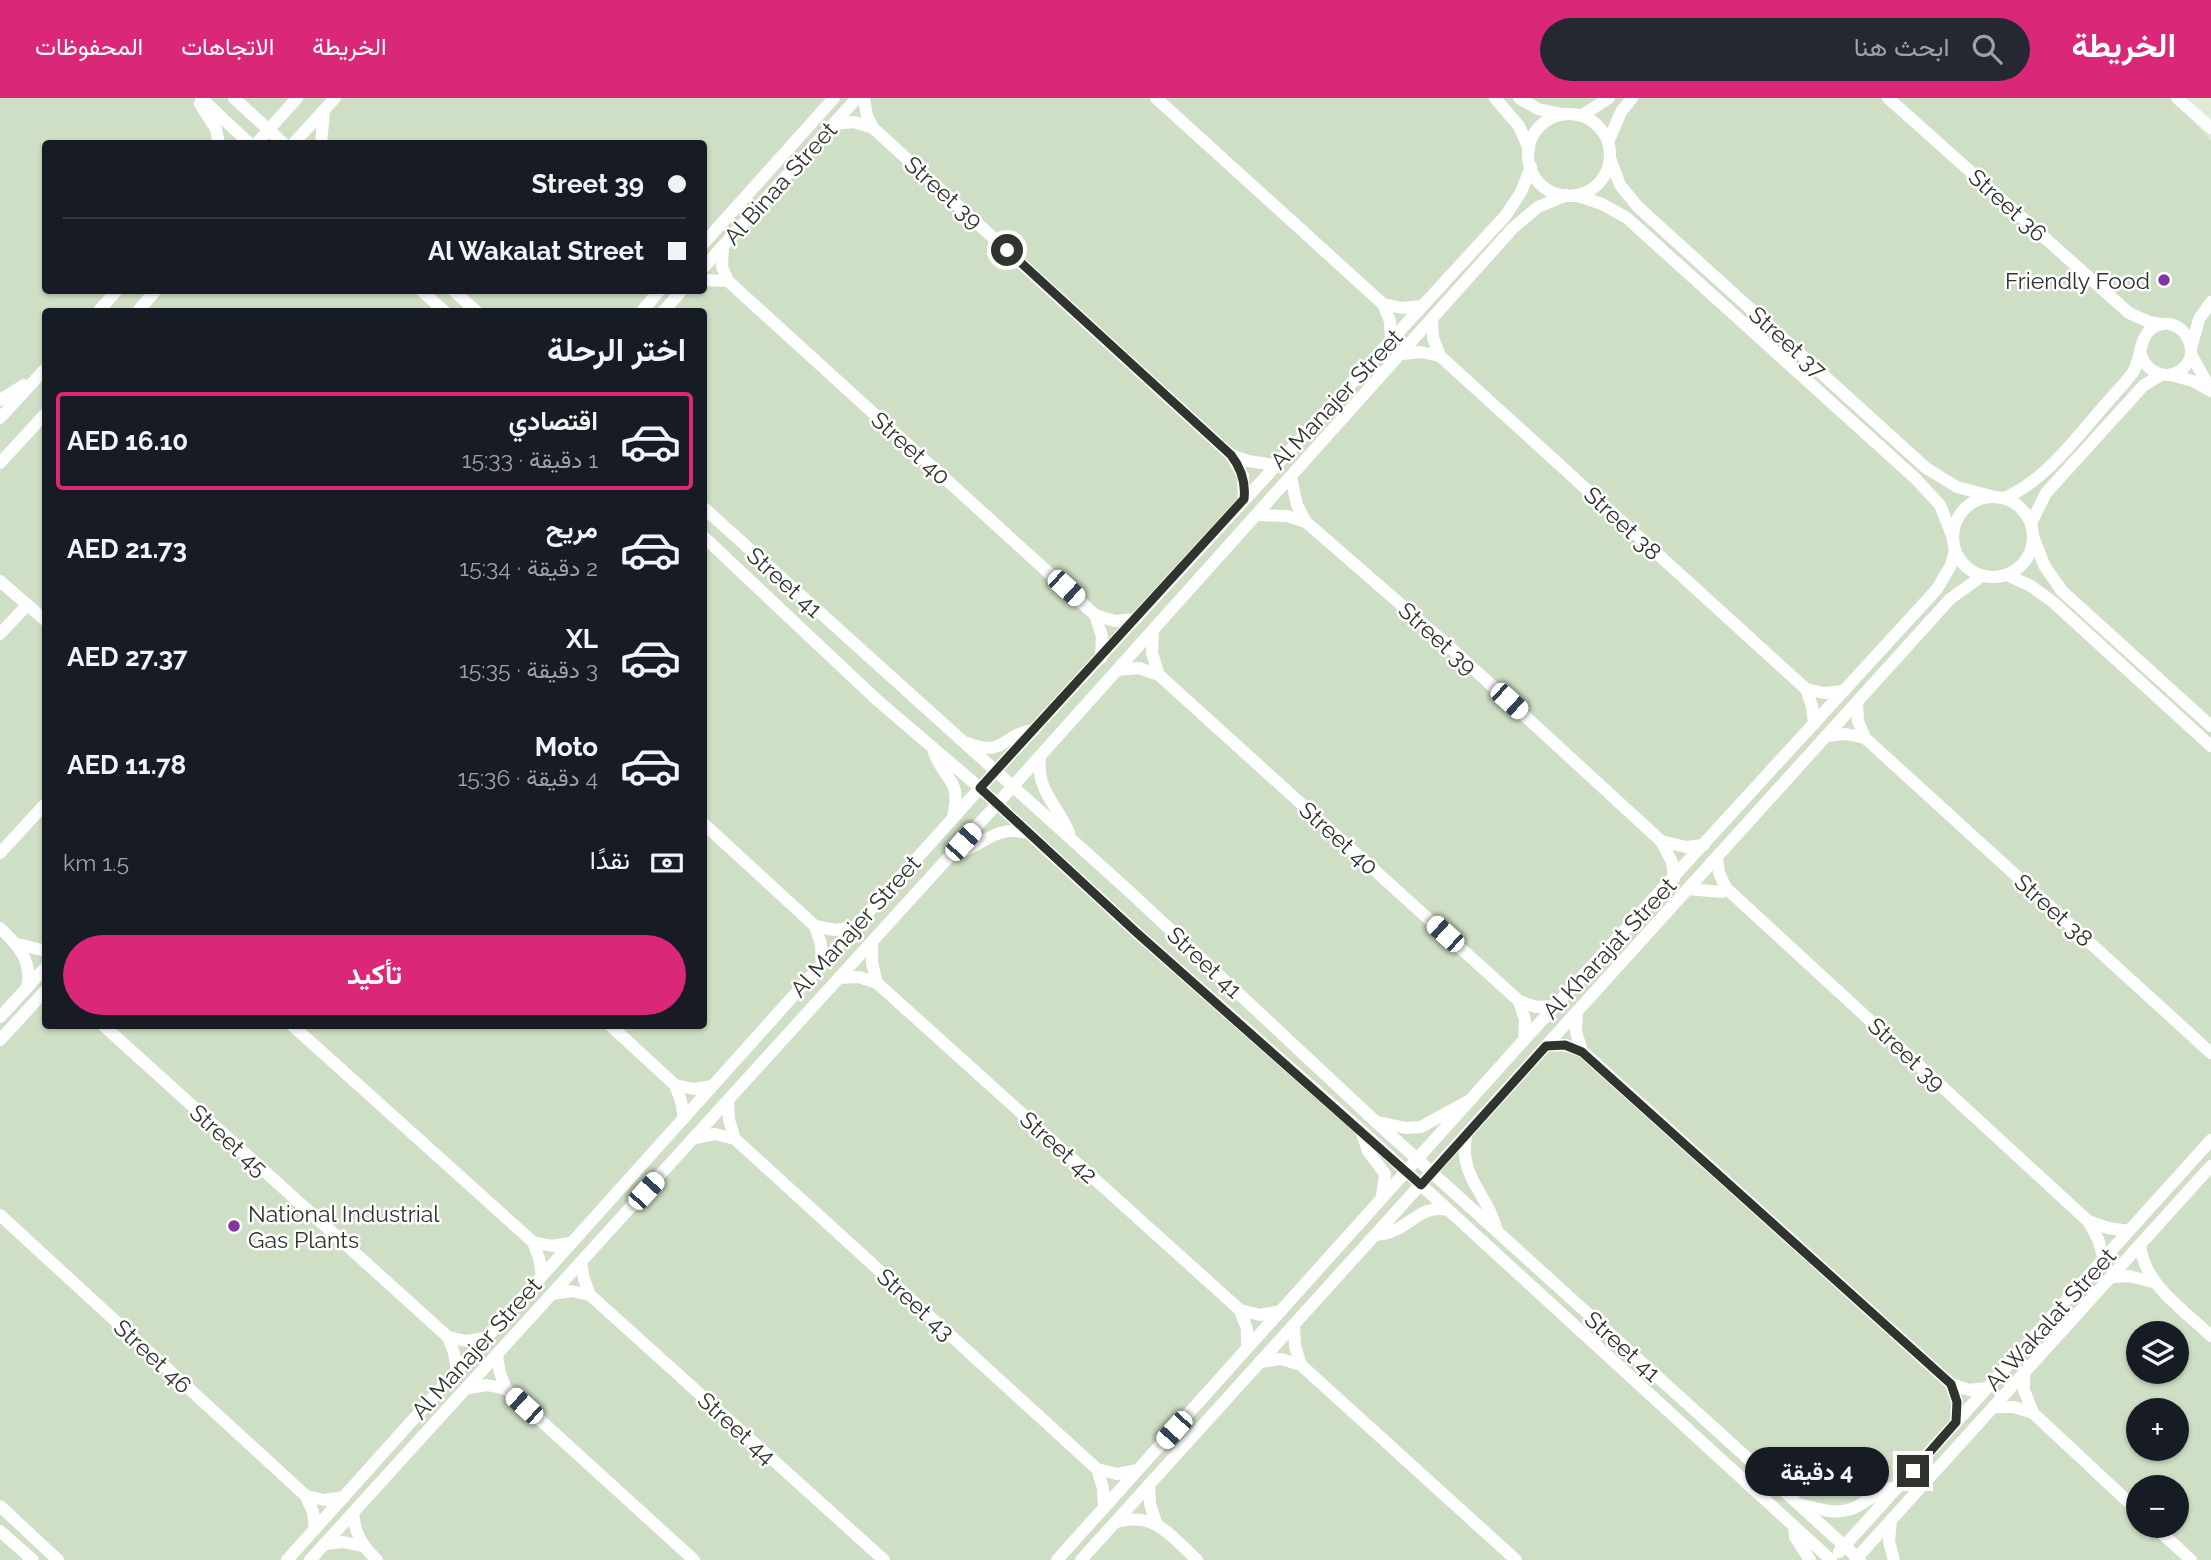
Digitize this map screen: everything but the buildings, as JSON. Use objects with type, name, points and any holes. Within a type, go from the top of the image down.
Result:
[{"type":"street","points":[[196,98],[216,130],[218,140]]},
{"type":"street","points":[[201,98],[248,140]]},
{"type":"street","points":[[234,98],[280,140]]},
{"type":"street","points":[[258,140],[297,98]]},
{"type":"street","points":[[297,140],[335,98]]},
{"type":"street","name":"Al Binaa Street","points":[[707,240],[834,98]]},
{"type":"street","name":"Al Binaa Street","points":[[707,264],[857,98]]},
{"type":"street","points":[[864,98],[867,116],[873,128]]},
{"type":"street","points":[[1156,98],[1383,303],[1390,321],[1391,340]]},
{"type":"street","points":[[1495,98],[1519,126],[1529,150],[1531,167],[1538,181],[1545,187],[1571,195],[1590,190],[1602,180],[1610,158],[1608,142],[1601,128],[1581,116],[1538,109],[1518,98]]},
{"type":"street","points":[[1581,116],[1609,98]]},
{"type":"street","points":[[1608,142],[1617,120],[1632,98]]},
{"type":"street","name":"Street 36","points":[[1888,98],[2129,313],[2149,323],[2164,324]]},
{"type":"street","points":[[2177,98],[2211,128]]},
{"type":"street","points":[[321,140],[324,111]]},
{"type":"street","points":[[1529,150],[1538,129],[1550,119],[1566,114]]},
{"type":"street","points":[[834,124],[854,122],[873,128]]},
{"type":"street","name":"Street 39","points":[[873,128],[1231,455],[1242,476],[1244,499]]},
{"type":"street","name":"Street 37","points":[[1610,158],[1620,185],[1638,207],[1926,468],[1957,486],[1998,497]]},
{"type":"street","name":"Al Manajer Street","points":[[287,1560],[980,788],[1506,215],[1521,192],[1531,167]]},
{"type":"street","name":"Street 37","points":[[1571,195],[1602,204],[1627,218],[1929,491],[1940,505],[1954,545]]},
{"type":"street","name":"Al Manajer Street","points":[[310,1560],[872,943],[1525,217],[1545,204],[1571,195]]},
{"type":"street","points":[[707,280],[728,281],[722,267],[723,246]]},
{"type":"street","name":"Street 40","points":[[728,281],[1095,615]]},
{"type":"street","points":[[101,308],[114,294]]},
{"type":"street","points":[[140,308],[153,294]]},
{"type":"street","points":[[425,294],[441,308]]},
{"type":"street","points":[[457,294],[473,308]]},
{"type":"street","points":[[645,308],[657,294]]},
{"type":"street","points":[[666,308],[679,294]]},
{"type":"street","points":[[1383,303],[1402,308],[1422,306]]},
{"type":"street","points":[[2208,306],[2195,329],[2191,351],[2184,368],[2144,385],[2040,502],[2032,529],[2032,548],[2018,569],[1994,578],[1982,576],[1961,562],[1954,545],[1954,526],[1959,514],[1979,499],[1998,497],[2025,488],[2043,473],[2132,373],[2151,328],[2186,319],[2208,306]]},
{"type":"street","name":"Street 36","points":[[2129,313],[2141,348]]},
{"type":"street","points":[[1432,320],[1433,338],[1440,356]]},
{"type":"street","points":[[2164,324],[2176,326],[2184,332],[2211,391]]},
{"type":"street","points":[[2141,348],[2147,367],[2166,375],[2193,381],[2211,391]]},
{"type":"street","points":[[1402,354],[1421,352],[1440,356]]},
{"type":"street","name":"Street 38","points":[[1440,356],[1805,689]]},
{"type":"street","points":[[0,400],[42,372]]},
{"type":"street","points":[[0,418],[42,372]]},
{"type":"street","points":[[0,463],[42,417]]},
{"type":"street","name":"Street 39","points":[[1231,455],[1275,465]]},
{"type":"street","name":"Street 39","points":[[1291,477],[1297,505],[1306,522],[1451,649],[1661,841],[1672,862],[1674,878]]},
{"type":"street","points":[[1998,497],[2015,503],[2025,512],[2044,565],[2063,591],[2211,726]]},
{"type":"street","name":"Street 41","points":[[707,512],[1072,840],[1375,1121],[1858,1559]]},
{"type":"street","points":[[1256,515],[1287,516],[1306,522]]},
{"type":"street","name":"Street 41","points":[[707,540],[877,700],[980,788],[1137,933],[1361,1130],[1831,1560]]},
{"type":"street","name":"Al Kharajat Street","points":[[1057,1560],[1524,1040],[1937,589],[1948,571],[1954,545]]},
{"type":"street","points":[[2007,575],[2031,586],[2053,602],[2211,746]]},
{"type":"street","name":"Al Kharajat Street","points":[[1081,1560],[1950,599],[1982,576]]},
{"type":"street","points":[[0,581],[42,618]]},
{"type":"street","points":[[0,634],[27,605]]},
{"type":"street","points":[[1095,615],[1115,621],[1136,620]]},
{"type":"street","points":[[1095,615],[1102,636],[1101,658]]},
{"type":"street","points":[[1153,631],[1152,653],[1159,675]]},
{"type":"street","points":[[1118,670],[1139,668],[1159,675]]},
{"type":"street","name":"Street 40","points":[[1159,675],[1519,1001]]},
{"type":"street","points":[[1805,689],[1825,693],[1844,691]]},
{"type":"street","points":[[1805,689],[1812,706],[1814,724]]},
{"type":"street","points":[[1857,703],[1858,721],[1865,738]]},
{"type":"street","points":[[961,740],[984,749],[994,748],[1015,735],[1035,730]]},
{"type":"street","points":[[1826,736],[1846,734],[1865,738]]},
{"type":"street","name":"Street 38","points":[[1865,738],[2211,1053]]},
{"type":"street","points":[[933,748],[937,761],[956,789],[953,818]]},
{"type":"street","points":[[1040,756],[1039,772],[1043,788],[1072,840]]},
{"type":"street","points":[[0,853],[42,807]]},
{"type":"street","points":[[707,827],[815,926],[821,944],[822,964]]},
{"type":"street","name":"Al Manajer Street","points":[[950,856],[971,849],[998,832],[1029,833]]},
{"type":"street","points":[[1661,841],[1686,847],[1703,845]]},
{"type":"street","points":[[1688,889],[1722,892],[1726,888],[1717,857]]},
{"type":"street","name":"Street 39","points":[[1726,888],[2088,1221],[2098,1239],[2104,1259]]},
{"type":"street","points":[[815,926],[835,930],[855,927]]},
{"type":"street","points":[[0,928],[18,944],[27,964],[27,988]]},
{"type":"street","points":[[872,943],[872,963],[877,983]]},
{"type":"street","points":[[18,944],[42,950]]},
{"type":"street","points":[[0,1017],[42,971]]},
{"type":"street","points":[[839,978],[859,977],[877,983]]},
{"type":"street","name":"Street 42","points":[[877,983],[1240,1310]]},
{"type":"street","points":[[0,1040],[42,996]]},
{"type":"street","points":[[1519,1001],[1536,1007],[1555,1006]]},
{"type":"street","points":[[1519,1001],[1525,1020],[1524,1040]]},
{"type":"street","points":[[1577,1012],[1576,1032],[1582,1052]]},
{"type":"street","name":"Street 45","points":[[107,1029],[448,1337]]},
{"type":"street","points":[[296,1029],[533,1242],[542,1275]]},
{"type":"street","points":[[614,1029],[675,1085],[684,1118]]},
{"type":"street","points":[[1546,1046],[1565,1045],[1582,1052],[1951,1384],[1969,1390],[1987,1388]]},
{"type":"street","points":[[675,1085],[694,1089],[712,1086]]},
{"type":"street","points":[[1375,1121],[1406,1128],[1421,1127],[1471,1100]]},
{"type":"street","points":[[694,1138],[715,1135],[735,1139],[729,1120],[728,1101]]},
{"type":"street","points":[[1361,1130],[1368,1151],[1385,1174],[1381,1200]]},
{"type":"street","points":[[1466,1135],[1464,1150],[1467,1172],[1491,1212],[1497,1232]]},
{"type":"street","name":"Street 43","points":[[735,1139],[1097,1469]]},
{"type":"street","name":"Al Wakalat Street","points":[[1831,1560],[2211,1140]]},
{"type":"street","name":"Al Wakalat Street","points":[[1858,1559],[2211,1166]]},
{"type":"street","points":[[1376,1235],[1398,1231],[1428,1209],[1448,1210]]},
{"type":"street","name":"Street 46","points":[[0,1215],[306,1496]]},
{"type":"street","name":"Street 39","points":[[2088,1221],[2129,1231]]},
{"type":"street","points":[[533,1242],[552,1246],[570,1243]]},
{"type":"street","points":[[2140,1245],[2143,1261],[2153,1282],[2211,1336]]},
{"type":"street","points":[[552,1294],[571,1292],[590,1295],[581,1263]]},
{"type":"street","points":[[2112,1277],[2129,1276],[2153,1282]]},
{"type":"street","name":"Street 44","points":[[590,1295],[884,1560]]},
{"type":"street","points":[[1240,1310],[1261,1315],[1281,1311]]},
{"type":"street","points":[[1240,1310],[1247,1329],[1247,1348]]},
{"type":"street","points":[[1294,1325],[1295,1346],[1301,1365]]},
{"type":"street","points":[[448,1337],[466,1341],[485,1338]]},
{"type":"street","points":[[448,1337],[457,1370]]},
{"type":"street","points":[[497,1356],[499,1373],[506,1389],[694,1560]]},
{"type":"street","points":[[1261,1362],[1281,1359],[1301,1365],[1516,1560]]},
{"type":"street","points":[[2024,1374],[2024,1390],[2033,1413]]},
{"type":"street","points":[[1951,1384],[1957,1402],[1956,1422]]},
{"type":"street","points":[[468,1388],[487,1385],[506,1389]]},
{"type":"street","points":[[1994,1407],[2014,1407],[2033,1413],[2126,1500]]},
{"type":"street","points":[[1097,1469],[1117,1474],[1138,1470]]},
{"type":"street","points":[[1097,1469],[1103,1488],[1104,1507]]},
{"type":"street","points":[[1149,1485],[1150,1504],[1156,1523],[1197,1560]]},
{"type":"street","points":[[1799,1504],[1830,1512],[1845,1511],[1880,1491],[1898,1487]]},
{"type":"street","points":[[306,1496],[325,1500],[344,1497]]},
{"type":"street","points":[[306,1496],[313,1512],[315,1529]]},
{"type":"street","points":[[0,1506],[58,1560]]},
{"type":"street","points":[[353,1513],[355,1530],[362,1546],[377,1560]]},
{"type":"street","points":[[1116,1522],[1136,1519],[1156,1523]]},
{"type":"street","points":[[1891,1520],[1888,1534],[1894,1560]]},
{"type":"street","points":[[1794,1526],[1797,1541],[1810,1560]]},
{"type":"street","points":[[0,1531],[33,1560]]},
{"type":"street","points":[[2167,1538],[2191,1560]]},
{"type":"street","points":[[324,1544],[343,1542],[362,1546]]},
{"type":"shaded area","points":[[0,98],[2173,98],[2211,141],[2211,1560],[0,1560]]},
{"type":"place","name":"Friendly Food","points":[[2164,280]]},
{"type":"place","name":"National Industrial Gas Plants","points":[[234,1226]]},
{"type":"route","points":[[1007,250],[1231,455],[1240,468],[1245,491],[1244,499],[980,788],[1137,933],[1421,1185],[1546,1046],[1565,1045],[1582,1052],[1951,1384],[1957,1402],[1956,1422],[1913,1471]]}]
